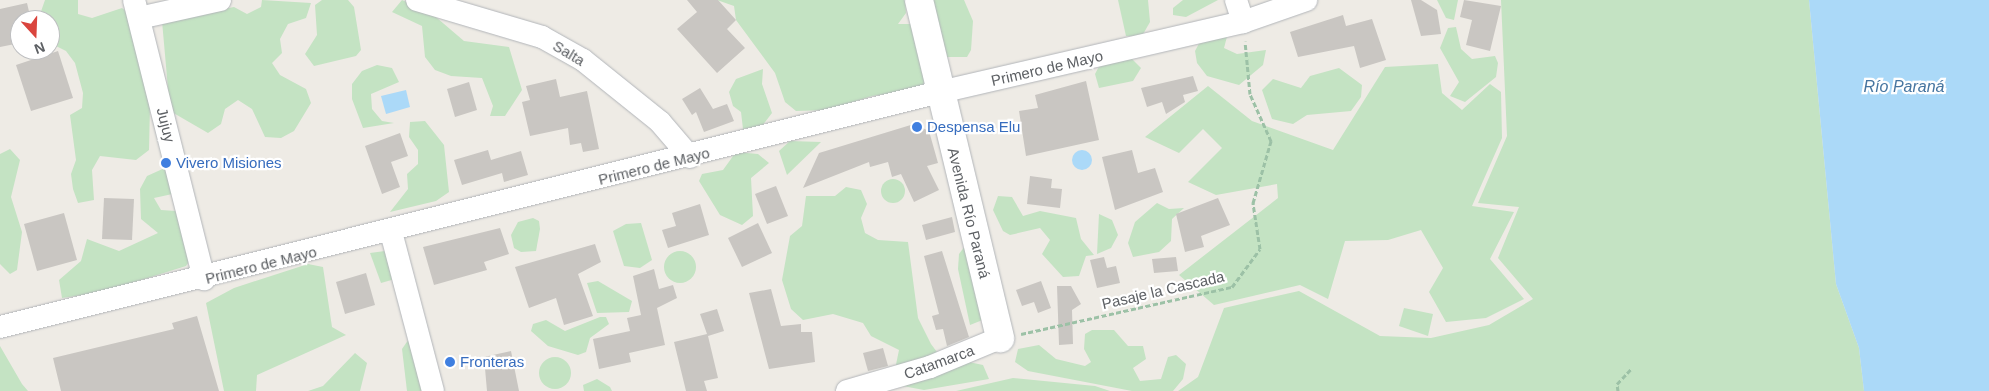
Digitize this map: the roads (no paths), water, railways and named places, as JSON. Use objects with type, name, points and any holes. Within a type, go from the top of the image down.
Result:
[{"type":"main road","name":"Avenida Río Paraná","points":[[918,2],[1000,338]]},
{"type":"street","points":[[136,9],[220,0]]},
{"type":"street","name":"Salta","points":[[417,0],[542,37],[583,60],[660,122],[690,157]]},
{"type":"street","points":[[1236,0],[1243,22]]},
{"type":"street","name":"Primero de Mayo","points":[[0,328],[204,279],[690,157],[940,92],[1243,22],[1306,0]]},
{"type":"street","name":"Jujuy","points":[[136,9],[204,279]]},
{"type":"street","points":[[390,232],[433,391]]},
{"type":"street","name":"Catamarca","points":[[847,391],[930,367],[1000,338]]},
{"type":"water","name":"Río Paraná","points":[[1809,0],[1989,0],[1989,391],[1864,391],[1859,348],[1836,284]]},
{"type":"water","points":[[406,90],[410,107],[386,114],[381,96]]},
{"type":"water","points":[[1082,150],[1089,153],[1092,160],[1089,167],[1082,170],[1075,167],[1072,160],[1075,153]]},
{"type":"place","name":"Despensa Elu","points":[[917,127]]},
{"type":"place","name":"Vivero Misiones","points":[[166,163]]},
{"type":"place","name":"Fronteras","points":[[450,362]]}]
